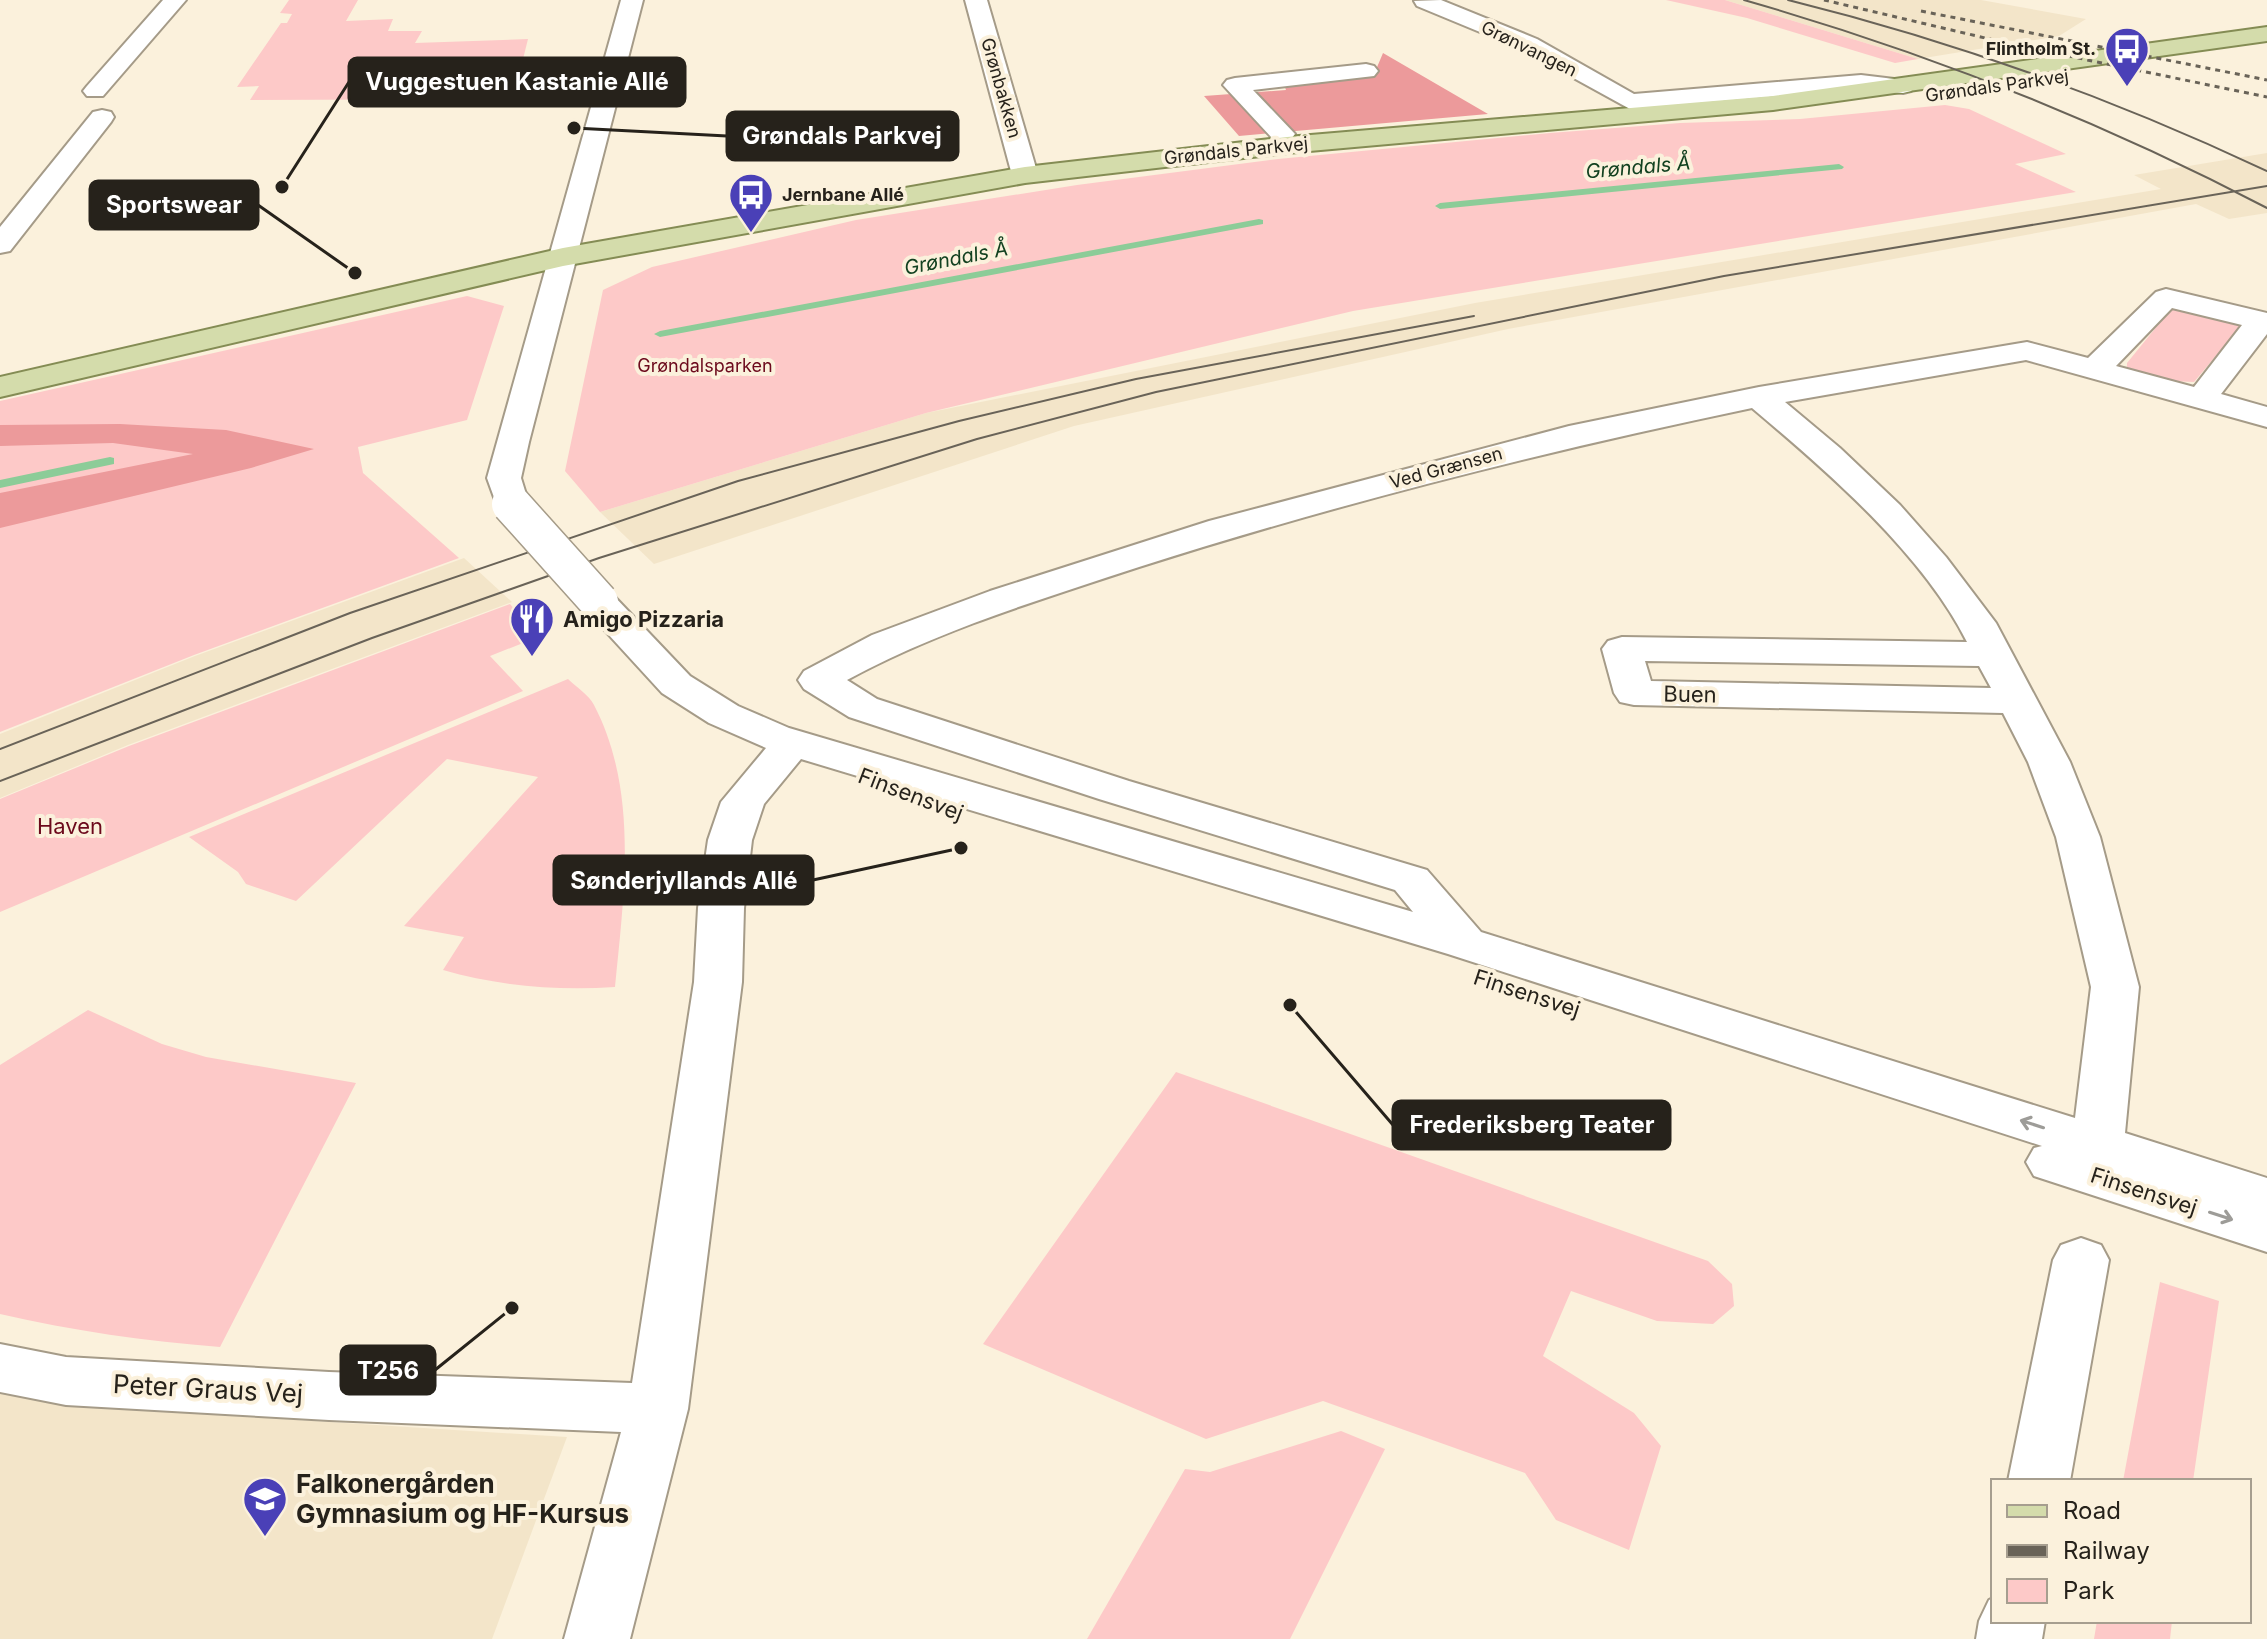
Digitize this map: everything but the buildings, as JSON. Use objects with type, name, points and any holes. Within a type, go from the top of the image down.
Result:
[{"type":"main road","name":"Grøndals Parkvej","points":[[0,387],[563,257],[1025,175],[1287,145],[1773,103],[2267,34]]},
{"type":"main road","name":"Grøndals Parkvej","points":[[1773,103],[1922,97],[2267,46]]},
{"type":"street","points":[[0,245],[175,0]]},
{"type":"street","points":[[563,257],[632,0]]},
{"type":"street","name":"Grønbakken","points":[[976,0],[1025,175]]},
{"type":"street","name":"Grønvangen","points":[[1425,1],[1529,44],[1630,102]]},
{"type":"street","name":"Grøndals Parkvej","points":[[1282,134],[1235,85],[1366,71]]},
{"type":"street","name":"Grøndals Parkvej","points":[[1630,102],[1861,82],[1903,86]]},
{"type":"street","name":"Finsensvej","points":[[563,257],[504,478],[511,504],[662,672],[742,725],[792,743],[891,791],[1460,956],[2096,1160],[2267,1231]]},
{"type":"street","points":[[2095,369],[2166,298],[2261,321],[2202,398]]},
{"type":"street","name":"Ved Grænsen","points":[[818,680],[886,643],[974,610],[1222,529],[1569,436],[1759,397],[2027,351],[2267,417]]},
{"type":"street","points":[[1759,397],[1828,455],[1887,513],[1933,565],[1977,623],[2049,762],[2078,837],[2115,987],[2096,1160]]},
{"type":"street","name":"Buen","points":[[1995,654],[1622,649],[1634,693],[2019,701]]},
{"type":"street","name":"Finsensvej","points":[[818,680],[863,708],[1114,790],[1411,880],[1460,956]]},
{"type":"street","points":[[597,1639],[658,1409],[718,982],[721,908],[730,840],[743,802],[792,743]]},
{"type":"street","name":"Finsensvej","points":[[2096,1160],[2267,1198]]},
{"type":"street","points":[[2039,1479],[2081,1260]]},
{"type":"street","name":"Peter Graus Vej","points":[[0,1368],[80,1382],[658,1409]]},
{"type":"shaded area","points":[[1725,0],[1981,0],[2086,19],[2059,36],[1918,59]]},
{"type":"shaded area","points":[[1383,53],[1488,114],[1239,136],[1204,96],[1286,90],[1283,82],[1375,72]]},
{"type":"shaded area","points":[[2267,153],[2267,213],[2229,219],[2196,204],[1508,329],[1074,426],[654,564],[600,512],[926,413],[1475,303],[2161,189],[2134,175]]},
{"type":"shaded area","points":[[120,424],[226,430],[314,449],[251,468],[0,528],[0,493],[193,454],[113,443],[0,446],[0,425]]},
{"type":"shaded area","points":[[464,558],[512,602],[128,745],[0,798],[0,734],[195,656]]},
{"type":"shaded area","name":"Falkonergården Gymnasium og HF-Kursus","points":[[0,1384],[73,1406],[567,1437],[492,1639],[0,1639]]},
{"type":"green space","points":[[289,0],[358,0],[346,21],[393,19],[388,31],[422,31],[415,43],[528,39],[513,99],[250,100],[259,86],[237,87],[281,23],[287,23],[292,14],[280,13]]},
{"type":"green space","points":[[1666,0],[1725,0],[1918,59],[1895,63],[1747,18]]},
{"type":"green space","name":"Grøndalsparken","points":[[1945,105],[1969,109],[2066,154],[2015,164],[2076,192],[1353,311],[926,413],[600,512],[565,471],[603,290],[652,267],[856,220],[1077,185],[1278,159],[1550,133],[1680,123],[1800,119]]},
{"type":"green space","points":[[467,296],[504,306],[467,420],[358,447],[363,473],[459,558],[194,655],[0,732],[0,401]]},
{"type":"green space","points":[[2171,309],[2241,323],[2240,327],[2194,382],[2171,381],[2127,368],[2127,363]]},
{"type":"green space","name":"Haven","points":[[510,604],[538,637],[490,656],[523,691],[0,912],[0,799],[129,746]]},
{"type":"green space","points":[[568,679],[594,705],[618,772],[625,844],[615,987],[528,986],[443,970],[464,937],[404,926],[538,777],[447,759],[296,901],[246,884],[238,872],[189,837]]},
{"type":"green space","points":[[88,1010],[162,1044],[206,1057],[356,1083],[220,1347],[110,1335],[0,1314],[0,1065]]},
{"type":"green space","points":[[1176,1072],[1708,1261],[1732,1284],[1734,1306],[1713,1324],[1657,1321],[1571,1291],[1543,1356],[1634,1413],[1661,1446],[1629,1550],[1556,1520],[1525,1473],[1323,1401],[1206,1439],[983,1344]]},
{"type":"green space","points":[[2160,1282],[2219,1301],[2193,1479],[2123,1479]]},
{"type":"green space","points":[[1341,1431],[1385,1449],[1290,1639],[1087,1639],[1185,1469],[1210,1472]]},
{"type":"green space","points":[[2097,1623],[2172,1623],[2170,1639],[2094,1639]]},
{"type":"waterway","name":"Grøndals Å","points":[[1440,206],[1839,167]]},
{"type":"waterway","name":"Grøndals Å","points":[[660,334],[1259,222]]},
{"type":"waterway","name":"Grøndals Å","points":[[0,484],[110,461]]},
{"type":"tram line","points":[[1744,0],[1879,42],[2011,90],[2234,191]]},
{"type":"tram line","points":[[1788,0],[1911,34],[2032,74],[2150,119],[2267,171]]},
{"type":"tram line","points":[[2234,191],[2267,186]]},
{"type":"tram line","points":[[0,781],[372,638],[599,558],[977,439],[1156,392],[1724,276],[2234,191]]},
{"type":"tram line","points":[[2234,191],[2267,208]]},
{"type":"tram line","points":[[0,749],[350,613],[738,481],[959,421],[1136,379],[1474,316]]},
{"type":"railway","points":[[1824,0],[2015,45],[2267,97]]},
{"type":"railway","points":[[1921,11],[2267,80]]},
{"type":"place","name":"Flintholm St.","points":[[2127,88]]},
{"type":"place","name":"Grøndals Parkvej","points":[[574,128]]},
{"type":"place","name":"Vuggestuen Kastanie Allé","points":[[282,187]]},
{"type":"place","name":"Jernbane Allé","points":[[751,234]]},
{"type":"place","name":"Sportswear","points":[[355,273]]},
{"type":"place","name":"Amigo Pizzaria","points":[[532,658]]},
{"type":"place","name":"Sønderjyllands Allé","points":[[961,848]]},
{"type":"place","name":"Frederiksberg Teater","points":[[1290,1005]]},
{"type":"place","name":"T256","points":[[512,1308]]},
{"type":"place","name":"Falkonergården Gymnasium og HF-Kursus","points":[[265,1538]]}]
